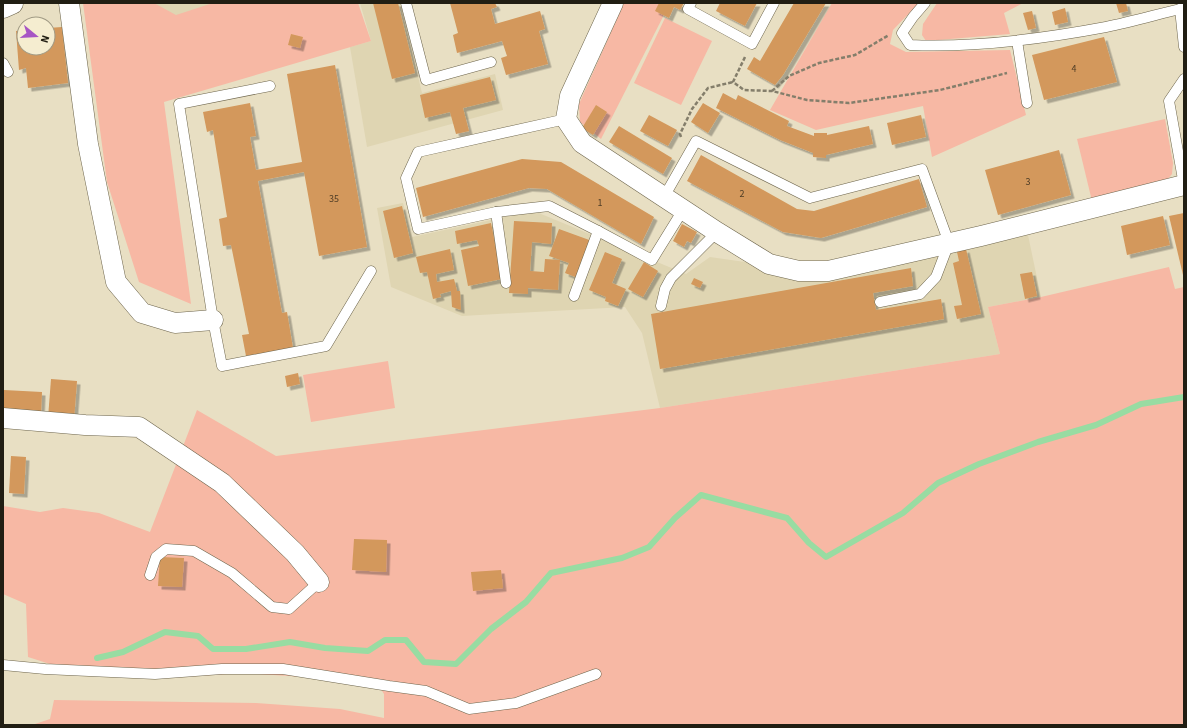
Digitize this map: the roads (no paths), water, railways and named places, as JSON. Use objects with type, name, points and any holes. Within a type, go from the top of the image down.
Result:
[{"type":"street","points":[[69,3],[88,144],[116,282],[142,313],[175,323],[213,320]]},
{"type":"street","points":[[613,3],[570,96],[566,119],[582,143],[683,210],[769,264],[799,271],[828,271],[1184,185]]},
{"type":"street","points":[[3,418],[84,425],[139,427],[222,484],[295,553],[319,582]]},
{"type":"lane","points":[[406,3],[426,80],[491,62]]},
{"type":"lane","points":[[691,3],[688,9],[752,44],[774,3]]},
{"type":"lane","points":[[925,3],[902,33],[910,45],[935,46],[1017,41],[1106,27],[1182,8],[1184,47]]},
{"type":"lane","points":[[1017,41],[1027,104]]},
{"type":"lane","points":[[1184,79],[1170,101],[1184,185]]},
{"type":"lane","points":[[270,86],[179,104],[213,320],[222,366],[326,346],[371,271]]},
{"type":"lane","points":[[566,119],[418,152],[406,178],[418,229],[496,212],[549,206],[652,260],[683,210]]},
{"type":"lane","points":[[664,197],[696,141],[810,198],[922,169],[949,243],[936,277],[920,294],[880,302]]},
{"type":"lane","points":[[496,212],[506,283]]},
{"type":"lane","points":[[574,296],[598,231]]},
{"type":"lane","points":[[660,306],[665,289],[671,278],[717,232]]},
{"type":"lane","points":[[150,575],[156,557],[166,549],[194,551],[232,573],[272,607],[289,609],[319,582]]},
{"type":"lane","points":[[3,665],[45,669],[155,674],[222,670],[283,669],[389,686],[426,690],[469,709],[516,703],[596,674]]},
{"type":"waterway","points":[[97,658],[123,652],[165,632],[198,636],[213,649],[246,649],[290,642],[325,648],[368,651],[385,640],[406,640],[424,662],[456,664],[491,629],[526,602],[551,573],[622,558],[649,547],[675,518],[701,495],[787,518],[809,543],[826,557],[903,513],[938,483],[979,464],[1038,442],[1096,425],[1141,404],[1184,397]]}]
